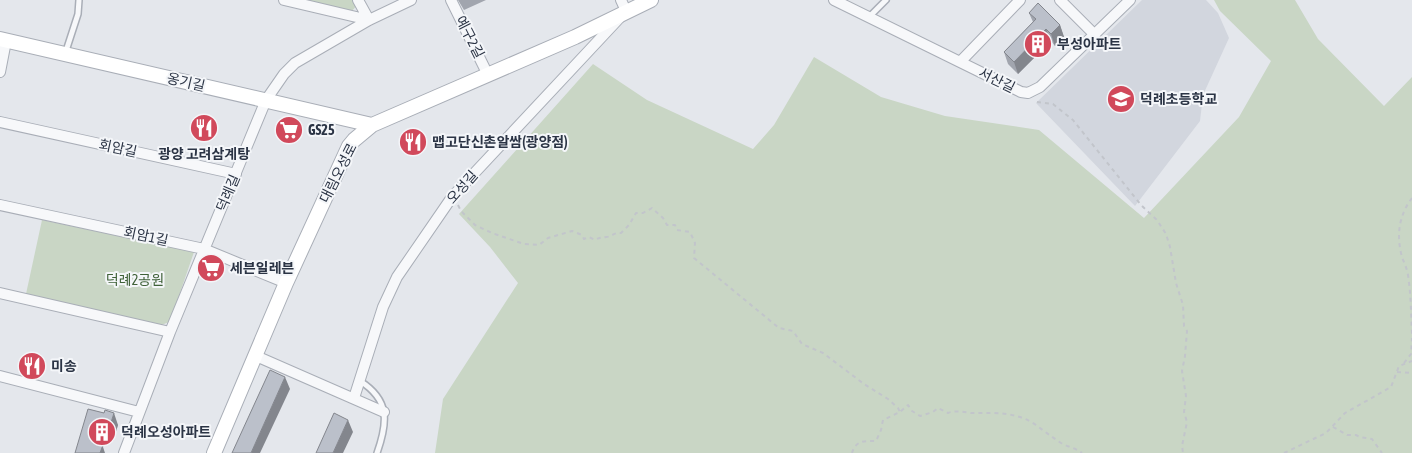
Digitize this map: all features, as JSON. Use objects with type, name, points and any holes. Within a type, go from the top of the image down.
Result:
[{"type":"street","points":[[284,0],[370,20]]},
{"type":"street","points":[[358,0],[370,20]]},
{"type":"street","name":"덕례길","points":[[124,453],[170,332],[266,100],[284,74],[295,63],[370,20],[411,0]]},
{"type":"street","name":"예구2길","points":[[451,0],[488,75]]},
{"type":"street","name":"대림오성로","points":[[214,453],[286,283],[349,146],[354,140],[372,125],[575,37],[623,6],[651,0]]},
{"type":"street","name":"서산길","points":[[834,0],[1028,94],[1040,87],[1130,0]]},
{"type":"street","points":[[960,62],[1020,0]]},
{"type":"street","points":[[1060,0],[1094,35]]},
{"type":"street","name":"오성길","points":[[354,398],[383,307],[397,277],[452,197],[623,6]]},
{"type":"street","name":"옹기길","points":[[3,40],[372,125]]},
{"type":"street","points":[[0,72],[3,40]]},
{"type":"street","name":"회암길","points":[[0,122],[236,174]]},
{"type":"street","name":"회암1길","points":[[0,205],[204,248],[286,283]]},
{"type":"street","points":[[0,293],[170,332]]},
{"type":"street","points":[[256,356],[384,412]]},
{"type":"street","points":[[0,376],[139,412]]},
{"type":"lane","points":[[65,54],[78,14],[79,0]]},
{"type":"lane","points":[[869,17],[886,0]]},
{"type":"lane","points":[[360,381],[377,394],[384,412],[384,429],[377,453]]},
{"type":"path","points":[[1037,102],[1053,104],[1073,120],[1142,205],[1157,220],[1166,234],[1176,283],[1183,305],[1186,331],[1184,367],[1182,371],[1186,396],[1183,453]]},
{"type":"path","points":[[1412,198],[1404,208],[1399,235],[1402,257],[1409,282],[1412,334]]},
{"type":"path","points":[[458,200],[458,207],[475,225],[524,244],[539,245],[548,238],[572,231],[582,234],[584,239],[589,237],[595,240],[601,237],[607,238],[616,232],[621,233],[630,225],[636,213],[643,213],[652,208],[663,218],[667,225],[675,226],[677,230],[690,232],[695,243],[694,258],[779,328],[793,331],[802,344],[823,353],[864,384],[888,399],[900,412]]},
{"type":"path","points":[[1404,363],[1411,354],[1412,338]]},
{"type":"path","points":[[1284,453],[1326,433],[1345,413],[1391,387],[1399,366],[1412,361]]},
{"type":"path","points":[[1396,372],[1412,373]]},
{"type":"path","points":[[852,453],[857,443],[861,441],[876,441],[883,420],[900,412],[908,405],[912,411],[920,416],[933,412],[938,408],[948,413],[954,410],[998,412],[1012,415],[1035,424],[1062,444],[1082,453]]},
{"type":"path","points":[[1333,427],[1347,435],[1356,434],[1360,437],[1372,439],[1382,453]]},
{"type":"shaded area","name":"덕례초등학교","points":[[1142,0],[1206,0],[1218,13],[1229,38],[1203,95],[1200,121],[1135,206],[1036,103]]},
{"type":"green space","points":[[301,0],[354,0],[357,5],[352,11]]},
{"type":"green space","points":[[1214,0],[1295,0],[1318,39],[1384,106],[1412,77],[1412,453],[435,453],[443,399],[518,283],[490,247],[459,214],[593,64],[647,100],[753,149],[774,125],[814,57],[881,97],[945,116],[1039,130],[1144,218],[1239,117],[1271,61],[1220,11]]},
{"type":"green space","name":"덕례2공원","points":[[42,220],[194,252],[169,322],[159,326],[26,294]]},
{"type":"building","points":[[1038,3],[1060,25],[1051,34],[1046,29],[1014,62],[1004,52],[1036,19],[1029,13]]},
{"type":"building","points":[[270,370],[285,377],[251,453],[232,453]]},
{"type":"building","points":[[88,409],[104,413],[105,410],[114,413],[109,429],[101,427],[96,444],[103,445],[100,453],[75,453]]},
{"type":"building","points":[[334,413],[348,420],[333,453],[316,453]]},
{"type":"place","name":"부성아파트","points":[[1038,44]]},
{"type":"place","name":"덕례초등학교","points":[[1121,99]]},
{"type":"place","name":"광양 고려삼계탕","points":[[204,128]]},
{"type":"place","name":"GS25","points":[[289,130]]},
{"type":"place","name":"맵고단신촌알쌈(광양점)","points":[[413,142]]},
{"type":"place","name":"세븐일레븐","points":[[211,268]]},
{"type":"place","name":"미송","points":[[32,366]]},
{"type":"place","name":"덕례오성아파트","points":[[102,432]]}]
